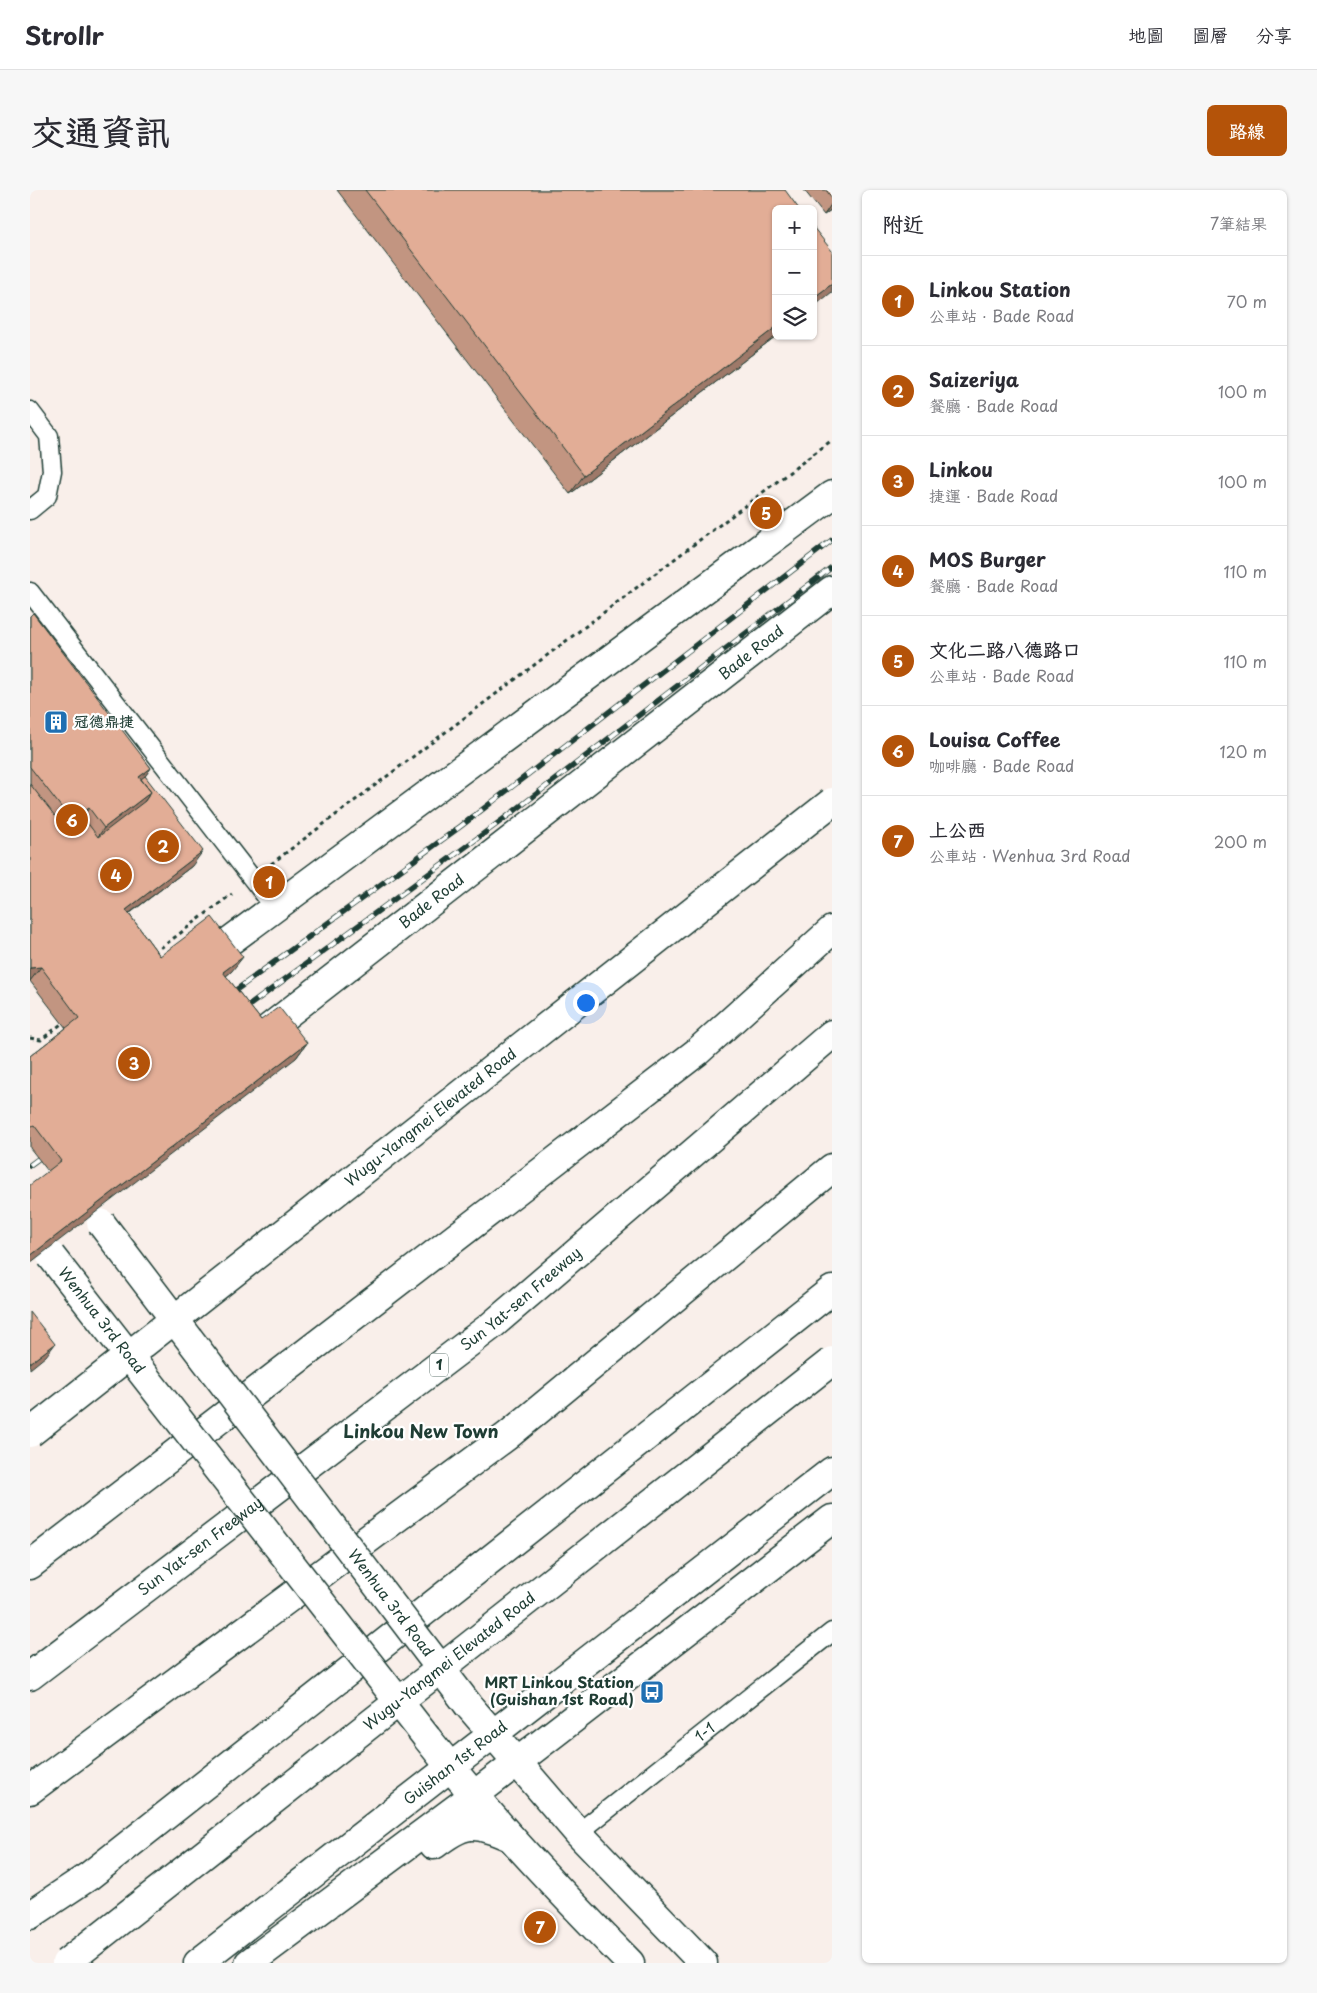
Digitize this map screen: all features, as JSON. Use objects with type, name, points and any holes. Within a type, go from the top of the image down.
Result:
[{"type":"main road","points":[[180,978],[832,495]]},
{"type":"main road","name":"Bade Road","points":[[237,1052],[832,590]]},
{"type":"main road","name":"Wugu-Yangmei Elevated Road","points":[[30,1433],[832,802]]},
{"type":"main road","points":[[30,1565],[697,1052],[768,990],[832,930]]},
{"type":"main road","points":[[768,990],[832,950]]},
{"type":"main road","name":"Sun Yat-sen Freeway","points":[[30,1676],[491,1326],[832,1034]]},
{"type":"main road","points":[[30,1790],[507,1436],[832,1168]]},
{"type":"main road","name":"Wenhua 3rd Road","points":[[94,1212],[469,1706],[578,1833],[703,1963]]},
{"type":"main road","name":"Wenhua 3rd Road","points":[[35,1232],[51,1256],[473,1796],[561,1893],[630,1963]]},
{"type":"main road","points":[[30,1915],[89,1876],[832,1290]]},
{"type":"main road","name":"Wugu-Yangmei Elevated Road","points":[[66,1963],[832,1361]]},
{"type":"main road","name":"Guishan 1st Road","points":[[198,1963],[832,1471]]},
{"type":"main road","points":[[249,1963],[473,1796],[832,1520]]},
{"type":"main road","points":[[277,1963],[452,1831],[468,1824],[491,1828],[510,1837]]},
{"type":"lane","points":[[30,412],[49,436],[52,471],[47,496],[30,510]]},
{"type":"lane","points":[[30,592],[275,908]]},
{"type":"lane","name":"1-1","points":[[578,1833],[832,1632]]},
{"type":"path","points":[[150,956],[832,440]]},
{"type":"path","points":[[30,1038],[41,1040],[72,1016]]},
{"type":"building","points":[[365,190],[785,190],[796,205],[772,205],[772,330],[584,475]]},
{"type":"building","points":[[826,190],[832,190],[832,198]]},
{"type":"building","points":[[817,232],[832,251],[832,284],[817,295]]},
{"type":"building","name":"冠德鼎捷","points":[[33,613],[151,768],[139,777],[151,792],[104,828],[89,808],[72,821],[30,767],[30,616]]},
{"type":"building","points":[[145,776],[203,851],[126,910],[160,956],[212,917],[243,957],[223,972],[261,1020],[279,1007],[307,1043],[30,1256],[30,1185],[61,1161],[34,1125],[30,1127],[30,1056],[79,1018],[41,967],[30,968],[30,784],[66,830],[83,817],[98,837],[145,801],[151,792],[141,779]]},
{"type":"building","points":[[30,1312],[55,1344],[30,1363]]},
{"type":"railway","points":[[225,998],[461,826],[832,540]]},
{"type":"railway","points":[[239,1013],[509,815],[832,567]]},
{"type":"railway","points":[[30,1165],[49,1151]]},
{"type":"place","name":"文化二路八德路口","points":[[766,513]]},
{"type":"place","name":"冠德鼎捷","points":[[56,722]]},
{"type":"place","name":"Louisa Coffee","points":[[72,820]]},
{"type":"place","name":"Saizeriya","points":[[163,846]]},
{"type":"place","name":"MOS Burger","points":[[116,875]]},
{"type":"place","name":"Linkou Station","points":[[269,882]]},
{"type":"place","name":"Linkou","points":[[134,1063]]},
{"type":"place","name":"MRT Linkou Station (Guishan 1st Road)","points":[[652,1692]]},
{"type":"place","name":"上公西","points":[[540,1927]]},
{"type":"district","name":"Linkou New Town","points":[[421,1432]]}]
